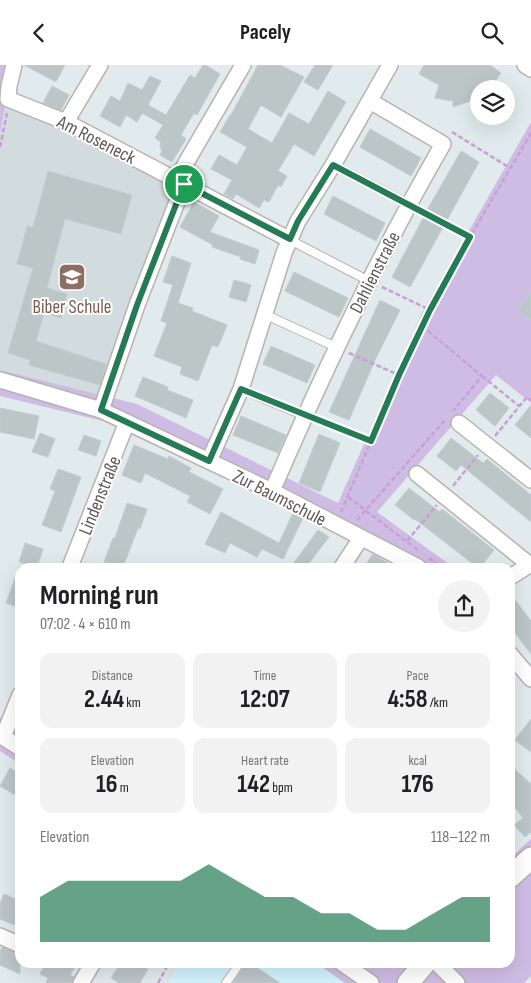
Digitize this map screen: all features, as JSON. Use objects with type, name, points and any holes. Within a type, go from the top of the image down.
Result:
[{"type":"main road","points":[[515,872],[531,858]]},
{"type":"main road","points":[[408,983],[421,968]]},
{"type":"street","points":[[9,99],[9,86],[14,65]]},
{"type":"street","points":[[66,122],[100,65]]},
{"type":"street","points":[[101,410],[180,182],[244,65]]},
{"type":"street","points":[[209,461],[241,389],[264,314],[298,221],[333,165],[390,65]]},
{"type":"street","points":[[525,65],[531,69]]},
{"type":"street","name":"Am Roseneck","points":[[9,99],[66,122],[290,239]]},
{"type":"street","points":[[370,101],[443,144]]},
{"type":"street","name":"Dahlienstraße","points":[[276,482],[336,347],[408,204],[443,144]]},
{"type":"street","name":"Zur Baumschule","points":[[0,380],[101,410],[272,491],[361,538],[423,562]]},
{"type":"street","name":"Lindenstraße","points":[[72,563],[127,422]]},
{"type":"street","points":[[459,423],[531,480]]},
{"type":"street","points":[[417,474],[531,565],[515,574]]},
{"type":"street","points":[[345,563],[361,538]]},
{"type":"street","points":[[515,661],[531,679]]},
{"type":"street","points":[[15,706],[2,736],[15,745]]},
{"type":"street","points":[[0,936],[15,943]]},
{"type":"street","points":[[81,983],[90,968]]},
{"type":"street","points":[[349,968],[371,983]]},
{"type":"street","points":[[442,968],[457,983]]},
{"type":"lane","points":[[333,165],[408,204]]},
{"type":"lane","points":[[290,239],[369,281]]},
{"type":"lane","points":[[264,314],[336,347]]},
{"type":"lane","points":[[241,389],[305,416]]},
{"type":"lane","points":[[226,983],[236,968]]},
{"type":"path","points":[[0,147],[9,99]]},
{"type":"path","points":[[443,144],[450,131],[510,168]]},
{"type":"path","points":[[341,513],[399,375],[430,310],[531,133]]},
{"type":"path","points":[[408,204],[470,237]]},
{"type":"path","points":[[369,281],[430,310]]},
{"type":"path","points":[[422,326],[519,406]]},
{"type":"path","points":[[336,347],[399,375]]},
{"type":"path","points":[[349,517],[357,521],[482,377]]},
{"type":"path","points":[[407,541],[519,406],[527,397],[531,400]]},
{"type":"path","points":[[305,416],[371,441]]},
{"type":"path","points":[[348,497],[421,552]]},
{"type":"path","points":[[158,983],[166,968]]},
{"type":"shaded area","points":[[0,65],[14,65],[0,133]]},
{"type":"shaded area","name":"Biber Schule","points":[[6,108],[66,130],[176,185],[104,397],[0,370],[0,133]]},
{"type":"shaded area","points":[[531,122],[531,403],[496,375],[377,512],[447,563],[398,563],[136,429],[0,396],[0,370],[137,404],[338,503],[422,313]]},
{"type":"shaded area","points":[[0,717],[15,726],[15,761],[0,751]]},
{"type":"shaded area","points":[[531,839],[531,976],[524,983],[345,983],[323,968],[515,968],[515,853]]},
{"type":"shaded area","points":[[177,968],[323,968],[345,983],[168,983]]},
{"type":"building","points":[[24,65],[65,65],[56,82]]},
{"type":"building","points":[[203,65],[220,74],[197,115],[194,113],[181,135],[186,139],[172,162],[160,155],[162,151],[160,147],[161,142],[155,138],[163,125],[142,113],[137,122],[126,115],[120,127],[100,116],[111,96],[120,101],[128,83],[142,90],[150,76],[161,81],[148,105],[166,115],[190,75],[195,78]]},
{"type":"building","points":[[258,65],[280,65],[304,77],[281,117],[261,105],[248,129],[272,143],[289,113],[309,124],[328,91],[346,102],[314,156],[294,144],[278,171],[287,176],[281,187],[278,185],[269,202],[264,200],[259,208],[236,194],[233,199],[224,194],[232,180],[211,169],[219,155],[237,165],[247,147],[220,132]]},
{"type":"building","points":[[315,65],[333,65],[318,90],[304,82]]},
{"type":"building","points":[[424,65],[490,65],[501,73],[496,80],[470,80],[470,101],[453,107],[453,101],[435,98],[439,85],[419,74]]},
{"type":"building","points":[[52,86],[69,95],[61,110],[43,103]]},
{"type":"building","points":[[370,129],[421,158],[411,176],[360,147]]},
{"type":"building","points":[[461,151],[479,162],[410,287],[392,277]]},
{"type":"building","points":[[48,171],[132,195],[121,234],[65,219],[47,288],[67,294],[61,318],[44,313],[36,341],[106,364],[100,385],[29,365],[30,360],[8,353],[33,268],[17,264],[27,226],[33,227]]},
{"type":"building","points":[[333,196],[385,223],[376,241],[324,214]]},
{"type":"building","points":[[194,202],[219,216],[210,232],[259,250],[255,264],[212,247],[213,245],[180,227]]},
{"type":"building","points":[[172,256],[191,263],[178,303],[193,308],[192,311],[227,325],[218,347],[212,345],[198,381],[180,374],[182,367],[154,356],[167,323],[161,321],[173,285],[163,282]]},
{"type":"building","points":[[294,272],[348,298],[339,317],[285,291]]},
{"type":"building","points":[[234,280],[251,285],[246,302],[229,297]]},
{"type":"building","points":[[531,293],[531,320],[518,310]]},
{"type":"building","points":[[380,300],[400,310],[376,358],[349,420],[329,412]]},
{"type":"building","points":[[271,346],[315,365],[307,383],[263,364]]},
{"type":"building","points":[[143,377],[168,387],[167,390],[193,400],[186,418],[135,396]]},
{"type":"building","points":[[490,393],[509,408],[495,426],[476,410]]},
{"type":"building","points":[[531,405],[531,438],[515,425]]},
{"type":"building","points":[[0,408],[39,416],[34,439],[0,432]]},
{"type":"building","points":[[241,416],[286,435],[278,453],[233,435]]},
{"type":"building","points":[[40,433],[55,439],[48,457],[32,452]]},
{"type":"building","points":[[319,434],[340,443],[320,492],[299,483]]},
{"type":"building","points":[[84,435],[101,441],[96,456],[78,450]]},
{"type":"building","points":[[451,438],[483,463],[487,459],[531,495],[531,522],[461,465],[456,471],[437,456]]},
{"type":"building","points":[[134,445],[168,459],[169,456],[191,468],[189,472],[223,489],[210,514],[187,502],[190,496],[145,473],[141,483],[122,475]]},
{"type":"building","points":[[58,469],[81,477],[61,532],[42,525],[55,491],[50,489]]},
{"type":"building","points":[[409,488],[440,512],[442,509],[494,550],[483,563],[472,563],[395,505]]},
{"type":"building","points":[[127,503],[147,509],[125,563],[104,562],[113,538],[115,538]]},
{"type":"building","points":[[221,512],[279,543],[293,513],[303,518],[283,559],[262,549],[257,557],[230,543],[225,553],[205,544]]},
{"type":"building","points":[[318,530],[329,537],[309,563],[294,563]]},
{"type":"building","points":[[25,543],[43,549],[38,563],[19,562]]},
{"type":"building","points":[[373,554],[388,563],[367,563]]},
{"type":"building","points":[[15,578],[15,606],[6,603]]},
{"type":"building","points":[[515,600],[531,621],[531,654],[515,633]]},
{"type":"building","points":[[531,719],[531,752],[515,740]]},
{"type":"building","points":[[10,768],[15,771],[15,795],[0,786]]},
{"type":"building","points":[[515,770],[531,784],[531,832],[525,837],[515,826],[523,818],[515,808]]},
{"type":"building","points":[[4,894],[15,899],[15,925],[0,919],[0,904]]},
{"type":"building","points":[[2,947],[15,952],[15,968],[20,968],[20,974],[0,965]]},
{"type":"building","points":[[43,968],[74,968],[70,975],[74,977],[72,983],[46,983],[48,978],[40,974]]},
{"type":"building","points":[[118,968],[148,969],[140,983],[119,983],[111,978]]},
{"type":"building","points":[[243,968],[258,968],[280,983],[233,983]]},
{"type":"place","name":"Biber Schule","points":[[72,277]]},
{"type":"route","points":[[333,165],[470,237],[430,310],[399,375],[371,441],[241,389],[209,461],[101,410],[137,305],[184,184],[290,239],[298,221],[333,165]]}]
